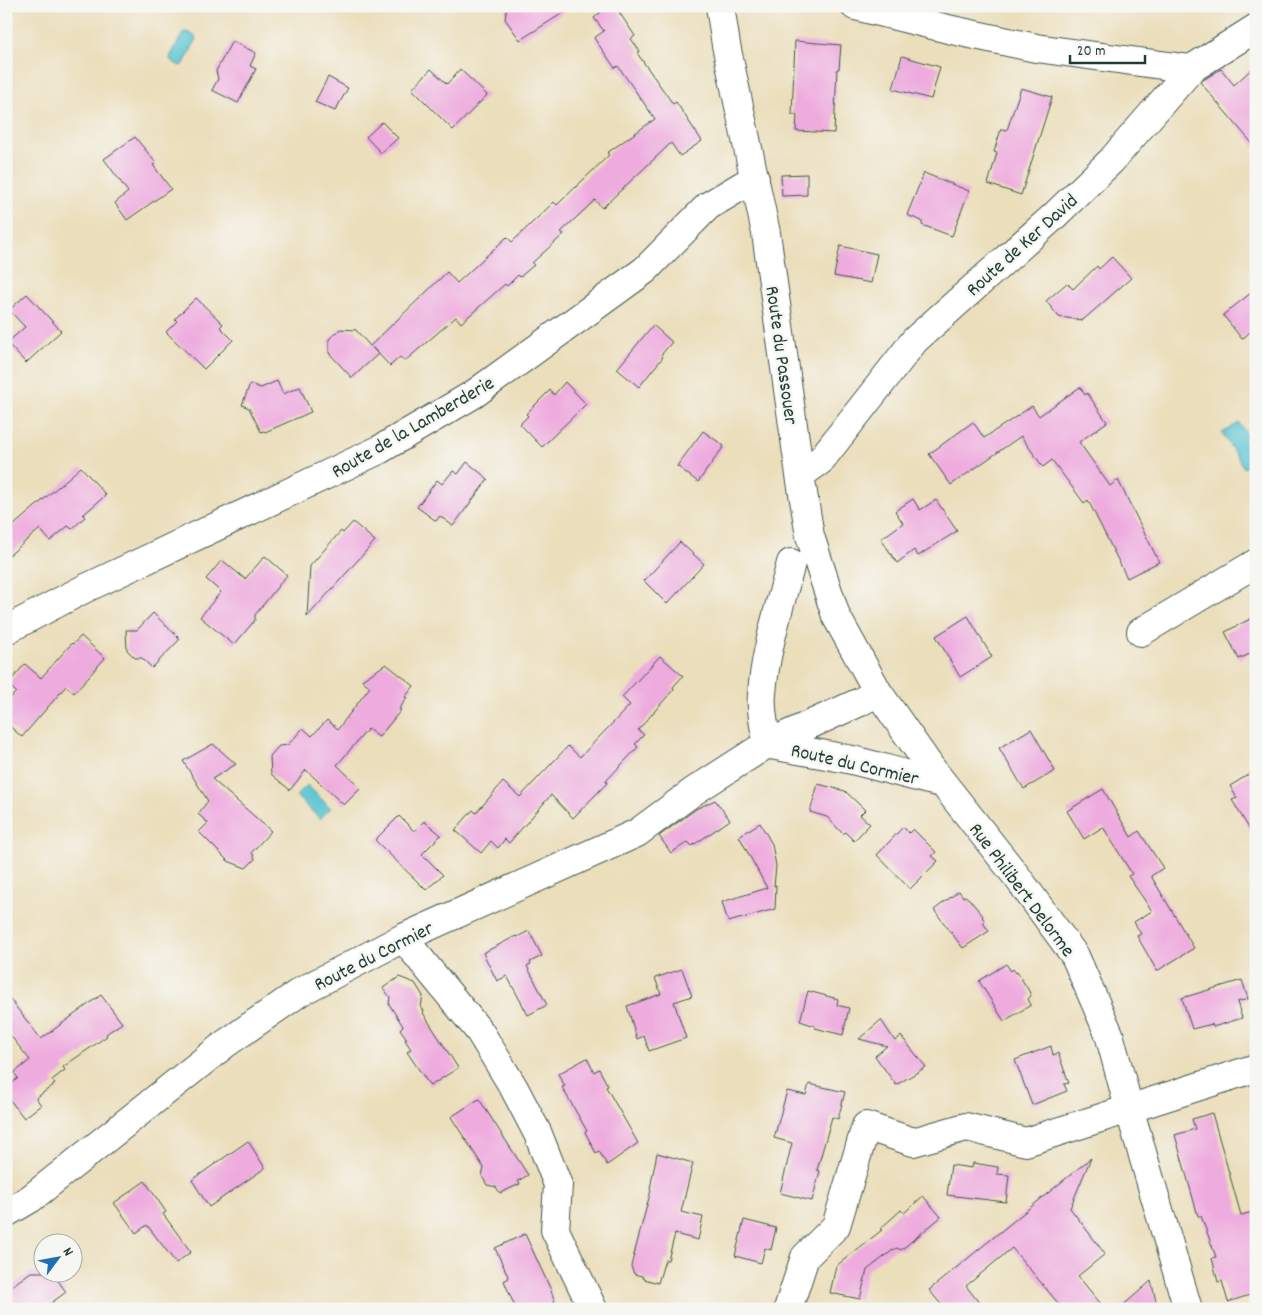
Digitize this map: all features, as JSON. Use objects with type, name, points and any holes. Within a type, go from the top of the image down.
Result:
[{"type":"street","name":"Route du Passouer","points":[[720,6],[726,45],[766,233],[810,536],[836,616],[878,692]]},
{"type":"street","points":[[855,6],[1036,48],[1191,68]]},
{"type":"street","name":"Route de Ker David","points":[[800,475],[820,460],[915,340],[1052,218],[1111,161],[1191,68],[1256,28]]},
{"type":"street","name":"Route de la Lamberderie","points":[[6,630],[84,589],[379,450],[474,394],[645,270],[708,206],[755,178]]},
{"type":"street","name":"Route du Cormier","points":[[767,744],[763,721],[762,695],[771,641],[791,563]]},
{"type":"street","points":[[1141,632],[1256,563]]},
{"type":"street","name":"Route du Cormier","points":[[6,1213],[30,1199],[224,1044],[300,992],[403,938],[637,833],[694,791],[767,744],[878,692]]},
{"type":"street","name":"Rue Philibert Delorme","points":[[878,692],[942,783],[1018,878],[1075,956],[1109,1034],[1188,1309]]},
{"type":"street","name":"Route du Cormier","points":[[767,744],[849,759],[942,783]]},
{"type":"street","points":[[403,938],[480,1032],[514,1088],[538,1134],[558,1185],[555,1230],[593,1309]]},
{"type":"street","points":[[788,1309],[805,1257],[836,1226],[866,1126],[913,1142],[966,1127],[1026,1142],[1256,1068]]},
{"type":"water","points":[[187,32],[195,36],[196,40],[184,64],[180,66],[171,61],[170,57],[183,33]]},
{"type":"water","points":[[1239,423],[1256,448],[1256,461],[1244,468],[1222,433]]},
{"type":"water","points":[[307,785],[331,808],[320,819],[296,796]]},
{"type":"building","points":[[507,6],[574,6],[520,40],[505,19]]},
{"type":"building","points":[[608,6],[615,6],[635,36],[631,39],[640,51],[637,53],[673,104],[676,102],[702,141],[680,156],[671,143],[602,208],[595,200],[561,232],[564,234],[532,263],[534,265],[520,277],[518,275],[507,286],[505,284],[461,323],[456,317],[405,361],[400,357],[390,366],[372,347],[378,354],[352,378],[329,353],[329,339],[340,329],[356,330],[370,346],[447,272],[457,283],[507,237],[512,242],[554,202],[557,205],[609,155],[607,153],[655,119],[618,66],[615,68],[594,38],[604,31],[594,18]]},
{"type":"building","points":[[232,41],[256,53],[250,66],[256,69],[238,103],[212,90],[218,79],[216,71]]},
{"type":"building","points":[[795,41],[841,45],[839,69],[837,69],[834,133],[796,131],[797,115],[792,115]]},
{"type":"building","points":[[902,56],[940,67],[931,99],[893,89]]},
{"type":"building","points":[[1256,65],[1256,148],[1200,82],[1221,69],[1234,85]]},
{"type":"building","points":[[431,69],[447,84],[460,69],[487,95],[453,130],[412,89]]},
{"type":"building","points":[[328,77],[348,88],[335,111],[315,102]]},
{"type":"building","points":[[1021,88],[1052,97],[1021,195],[988,184],[997,153],[994,152],[1001,129],[1007,130]]},
{"type":"building","points":[[382,122],[398,138],[381,153],[366,137]]},
{"type":"building","points":[[135,137],[156,163],[153,165],[171,189],[127,220],[115,203],[128,192],[104,159]]},
{"type":"building","points":[[924,173],[969,191],[952,236],[922,225],[922,221],[907,215]]},
{"type":"building","points":[[807,174],[807,195],[782,196],[781,175]]},
{"type":"building","points":[[840,246],[877,254],[871,283],[834,276]]},
{"type":"building","points":[[1112,257],[1131,278],[1083,320],[1059,317],[1046,301],[1067,283],[1073,289],[1097,266],[1099,269]]},
{"type":"building","points":[[1256,289],[1256,327],[1242,339],[1223,315]]},
{"type":"building","points":[[27,294],[61,331],[26,363],[7,343],[25,327],[9,310]]},
{"type":"building","points":[[196,298],[223,324],[220,327],[233,340],[204,369],[166,332],[177,321],[175,319]]},
{"type":"building","points":[[653,325],[672,342],[661,355],[663,357],[639,387],[617,369]]},
{"type":"building","points":[[277,381],[283,394],[300,387],[311,412],[261,432],[249,408],[242,405],[250,384],[261,388]]},
{"type":"building","points":[[565,382],[586,404],[542,447],[520,424],[528,416],[526,414],[550,390],[554,395]]},
{"type":"building","points":[[1080,387],[1085,395],[1087,393],[1107,422],[1079,442],[1110,486],[1118,480],[1159,562],[1127,578],[1088,500],[1084,503],[1052,460],[1043,467],[1021,436],[951,485],[929,454],[973,422],[984,438],[1032,406],[1039,416]]},
{"type":"building","points":[[703,431],[724,446],[698,482],[677,466]]},
{"type":"building","points":[[467,462],[488,479],[453,526],[440,516],[436,521],[417,507],[437,480],[442,484],[453,471],[458,474]]},
{"type":"building","points":[[81,467],[106,495],[83,515],[85,517],[72,529],[68,526],[50,541],[40,529],[6,558],[6,532]]},
{"type":"building","points":[[913,499],[920,510],[936,500],[957,531],[918,556],[914,550],[897,563],[881,539],[903,523],[895,511]]},
{"type":"building","points":[[353,522],[375,541],[307,617],[310,566],[341,531],[343,533]]},
{"type":"building","points":[[680,542],[704,564],[667,604],[644,581]]},
{"type":"building","points":[[265,556],[287,575],[255,615],[255,620],[234,645],[200,617],[221,592],[206,579],[222,560],[245,579]]},
{"type":"building","points":[[153,613],[180,639],[152,668],[142,658],[135,658],[127,650],[126,630],[137,630]]},
{"type":"building","points":[[968,616],[992,657],[960,677],[936,636]]},
{"type":"building","points":[[1256,616],[1256,651],[1239,659],[1225,632]]},
{"type":"building","points":[[81,636],[105,658],[74,693],[66,686],[22,737],[6,723],[6,703],[16,692],[8,684],[25,664],[41,678],[72,643]]},
{"type":"building","points":[[660,656],[683,676],[638,730],[644,735],[635,744],[638,747],[573,818],[551,795],[509,843],[505,839],[498,848],[491,841],[481,853],[455,830],[473,810],[476,813],[503,782],[520,797],[568,746],[580,757],[630,705],[622,697]]},
{"type":"building","points":[[386,664],[414,686],[405,697],[407,698],[399,709],[401,710],[379,737],[368,729],[337,765],[361,788],[344,805],[306,770],[290,790],[271,774],[270,756],[279,746],[288,745],[303,728],[312,736],[327,720],[338,729],[370,687],[362,680]]},
{"type":"building","points":[[1031,729],[1055,771],[1024,789],[999,748]]},
{"type":"building","points":[[213,744],[236,764],[212,779],[271,831],[252,852],[255,859],[246,868],[228,861],[199,832],[208,823],[198,814],[208,801],[183,761]]},
{"type":"building","points":[[1256,770],[1256,840],[1232,800],[1237,798],[1230,786]]},
{"type":"building","points":[[818,784],[845,791],[865,810],[860,815],[870,824],[854,841],[845,832],[843,834],[827,817],[810,812]]},
{"type":"building","points":[[1103,789],[1131,837],[1139,831],[1163,868],[1151,876],[1194,948],[1157,971],[1137,936],[1141,934],[1134,922],[1152,911],[1128,876],[1132,874],[1103,827],[1084,839],[1067,811]]},
{"type":"building","points":[[715,800],[730,820],[692,846],[688,842],[671,853],[659,836],[696,809]]},
{"type":"building","points":[[399,816],[414,831],[424,821],[441,835],[422,854],[443,875],[426,890],[375,840]]},
{"type":"building","points":[[760,823],[772,844],[776,866],[774,886],[776,885],[775,909],[728,922],[722,902],[767,888],[739,836]]},
{"type":"building","points":[[903,827],[909,833],[913,829],[936,852],[932,856],[938,861],[910,889],[877,855]]},
{"type":"building","points":[[959,891],[963,897],[965,896],[969,899],[983,916],[985,921],[983,923],[989,931],[963,948],[934,910]]},
{"type":"building","points":[[529,931],[542,956],[530,962],[531,964],[527,966],[547,1005],[528,1015],[507,976],[497,981],[483,953]]},
{"type":"building","points":[[1006,964],[1011,971],[1013,969],[1017,972],[1029,991],[1031,996],[1028,999],[1031,1005],[1004,1021],[979,981]]},
{"type":"building","points":[[682,969],[692,996],[674,1002],[686,1038],[649,1051],[644,1036],[637,1039],[627,1006],[661,994],[655,978]]},
{"type":"building","points":[[399,977],[415,983],[423,996],[421,1007],[424,1011],[423,1013],[458,1068],[430,1086],[407,1052],[411,1049],[400,1029],[403,1026],[389,1004],[390,997],[383,988]]},
{"type":"building","points":[[1242,980],[1248,999],[1237,1002],[1242,1018],[1213,1027],[1212,1024],[1192,1029],[1182,998]]},
{"type":"building","points":[[808,991],[838,999],[837,1005],[849,1008],[843,1035],[815,1028],[815,1026],[800,1021]]},
{"type":"building","points":[[6,994],[41,1039],[101,995],[122,1023],[63,1067],[65,1070],[52,1080],[55,1084],[36,1098],[41,1105],[24,1118],[6,1095],[6,1089],[18,1078],[14,1073],[30,1060],[6,1030]]},
{"type":"building","points":[[881,1020],[895,1041],[901,1036],[926,1067],[896,1085],[875,1056],[887,1046],[859,1039]]},
{"type":"building","points":[[1051,1046],[1053,1055],[1058,1053],[1069,1083],[1064,1084],[1067,1091],[1032,1105],[1015,1060]]},
{"type":"building","points":[[587,1058],[594,1072],[599,1069],[608,1086],[606,1087],[638,1143],[607,1165],[599,1151],[596,1153],[585,1132],[587,1131],[562,1087],[565,1086],[558,1074]]},
{"type":"building","points":[[809,1084],[845,1092],[838,1119],[832,1117],[817,1170],[820,1171],[812,1201],[780,1193],[792,1143],[774,1138],[787,1091],[806,1095]]},
{"type":"building","points":[[479,1099],[528,1175],[518,1181],[520,1184],[500,1193],[496,1187],[487,1185],[482,1176],[484,1168],[451,1117]]},
{"type":"building","points":[[1212,1113],[1241,1215],[1256,1211],[1256,1293],[1228,1302],[1222,1281],[1218,1282],[1212,1258],[1216,1257],[1201,1216],[1198,1216],[1175,1135],[1195,1129],[1192,1119]]},
{"type":"building","points":[[248,1141],[265,1168],[209,1207],[192,1180]]},
{"type":"building","points":[[657,1153],[693,1163],[681,1212],[703,1217],[698,1240],[675,1234],[668,1260],[665,1260],[658,1283],[634,1274],[631,1266],[651,1190]]},
{"type":"building","points":[[1091,1158],[1070,1208],[1105,1254],[1078,1276],[1105,1309],[1063,1309],[1012,1248],[966,1286],[984,1309],[945,1309],[929,1290]]},
{"type":"building","points":[[973,1163],[998,1167],[997,1174],[1009,1175],[1006,1202],[947,1195],[951,1165],[972,1168]]},
{"type":"building","points":[[145,1181],[166,1212],[163,1214],[191,1252],[176,1263],[147,1225],[136,1233],[114,1203]]},
{"type":"building","points":[[923,1196],[941,1217],[901,1250],[897,1248],[893,1250],[867,1270],[860,1299],[830,1293],[836,1266],[882,1230],[880,1229],[901,1210],[904,1213]]},
{"type":"building","points":[[744,1220],[776,1228],[771,1250],[765,1248],[761,1263],[735,1256]]},
{"type":"building","points":[[525,1234],[550,1288],[555,1302],[552,1303],[555,1309],[516,1309],[504,1281],[509,1278],[495,1248]]},
{"type":"building","points":[[32,1272],[32,1282],[59,1282],[66,1292],[43,1309],[6,1309],[6,1290]]},
{"type":"building","points":[[1151,1281],[1158,1309],[1119,1309]]}]
